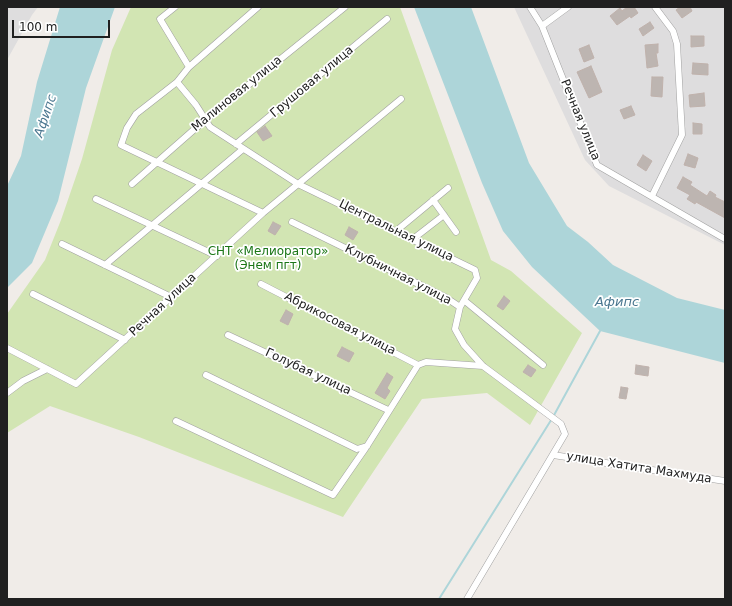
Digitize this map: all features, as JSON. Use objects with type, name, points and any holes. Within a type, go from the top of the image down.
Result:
[{"type":"street","points":[[175,7],[160,19],[189,67]]},
{"type":"street","points":[[258,7],[189,67],[177,82],[136,114],[127,128],[121,145],[263,213]]},
{"type":"street","name":"Малиновая улица","points":[[132,184],[204,120],[345,7]]},
{"type":"street","name":"Речная улица","points":[[530,7],[542,26],[597,165],[725,239]]},
{"type":"street","points":[[542,26],[568,7]]},
{"type":"street","points":[[652,196],[682,135],[677,44],[673,32],[655,7]]},
{"type":"street","name":"Грушовая улица","points":[[236,144],[387,19]]},
{"type":"street","name":"Центральная улица","points":[[177,82],[196,105],[204,120],[210,127],[298,184],[475,270],[477,278],[465,301],[460,307],[456,329],[464,345],[483,366],[561,424],[565,434],[553,455]]},
{"type":"street","name":"Речная улица","points":[[7,348],[76,384],[263,213],[401,99]]},
{"type":"street","points":[[104,265],[244,149]]},
{"type":"street","points":[[396,231],[448,188]]},
{"type":"street","points":[[96,199],[217,256]]},
{"type":"street","points":[[433,200],[456,232]]},
{"type":"street","points":[[413,239],[444,215]]},
{"type":"street","name":"Клубничная улица","points":[[292,222],[445,297],[460,307]]},
{"type":"street","points":[[62,244],[171,298]]},
{"type":"street","name":"Абрикосовая улица","points":[[261,284],[418,365]]},
{"type":"street","points":[[33,294],[125,340]]},
{"type":"street","points":[[465,301],[543,365]]},
{"type":"street","name":"Голубая улица","points":[[228,335],[388,410]]},
{"type":"street","points":[[176,421],[333,495],[367,446],[388,410],[418,365],[426,362],[483,366]]},
{"type":"street","points":[[7,393],[23,381],[47,369]]},
{"type":"street","points":[[206,375],[358,450],[367,446]]},
{"type":"street","points":[[467,599],[553,455]]},
{"type":"street","name":"улица Хатита Махмуда","points":[[553,455],[725,482]]},
{"type":"shaded area","points":[[7,7],[38,7],[7,60]]},
{"type":"shaded area","points":[[514,7],[725,7],[725,245],[609,186],[585,160]]},
{"type":"green space","name":"СНТ «Мелиоратор» (Энем пгт)","points":[[131,7],[400,7],[491,260],[511,271],[582,333],[530,425],[487,393],[422,399],[343,517],[139,437],[50,406],[7,433],[7,314],[45,260],[61,220],[82,159],[112,50]]},
{"type":"water","name":"Афипс","points":[[60,7],[115,7],[86,88],[58,201],[32,263],[7,288],[7,186],[21,156],[37,82]]},
{"type":"water","name":"Афипс","points":[[414,7],[471,7],[529,163],[567,226],[588,242],[613,265],[677,298],[725,310],[725,363],[600,331],[532,267],[503,231],[482,183]]},
{"type":"building","points":[[627,7],[634,7],[638,13],[631,18],[630,16],[617,25],[610,16],[620,8],[622,11]]},
{"type":"building","points":[[680,7],[690,7],[692,11],[682,18],[676,10]]},
{"type":"building","points":[[650,22],[654,28],[643,36],[639,29]]},
{"type":"building","points":[[691,36],[704,36],[704,46],[691,47]]},
{"type":"building","points":[[658,44],[658,53],[656,53],[658,66],[647,68],[645,45]]},
{"type":"building","points":[[589,45],[594,58],[584,62],[579,49]]},
{"type":"building","points":[[693,63],[708,64],[708,75],[692,74]]},
{"type":"building","points":[[591,66],[602,92],[589,98],[577,72]]},
{"type":"building","points":[[652,77],[663,77],[662,97],[651,96]]},
{"type":"building","points":[[704,93],[705,106],[690,107],[689,95]]},
{"type":"building","points":[[631,106],[635,115],[624,119],[620,110]]},
{"type":"building","points":[[693,123],[702,124],[702,134],[693,134]]},
{"type":"building","points":[[265,126],[272,136],[263,141],[257,132]]},
{"type":"building","points":[[688,154],[698,158],[695,168],[684,165]]},
{"type":"building","points":[[643,155],[652,161],[646,171],[637,165]]},
{"type":"building","points":[[683,177],[692,182],[690,185],[707,196],[710,191],[716,195],[715,197],[725,202],[725,218],[696,202],[695,204],[687,199],[690,195],[677,188]]},
{"type":"building","points":[[273,222],[281,226],[275,235],[268,231]]},
{"type":"building","points":[[349,227],[358,232],[353,240],[345,235]]},
{"type":"building","points":[[504,296],[510,301],[503,310],[497,306]]},
{"type":"building","points":[[286,310],[293,314],[288,325],[280,321]]},
{"type":"building","points":[[342,347],[354,353],[349,362],[337,356]]},
{"type":"building","points":[[528,365],[536,370],[531,377],[523,372]]},
{"type":"building","points":[[636,365],[649,367],[648,376],[635,374]]},
{"type":"building","points":[[387,373],[393,377],[387,388],[390,391],[385,399],[375,393]]},
{"type":"building","points":[[621,387],[628,388],[626,399],[619,398]]},
{"type":"waterway","points":[[439,599],[553,417],[600,331]]}]
